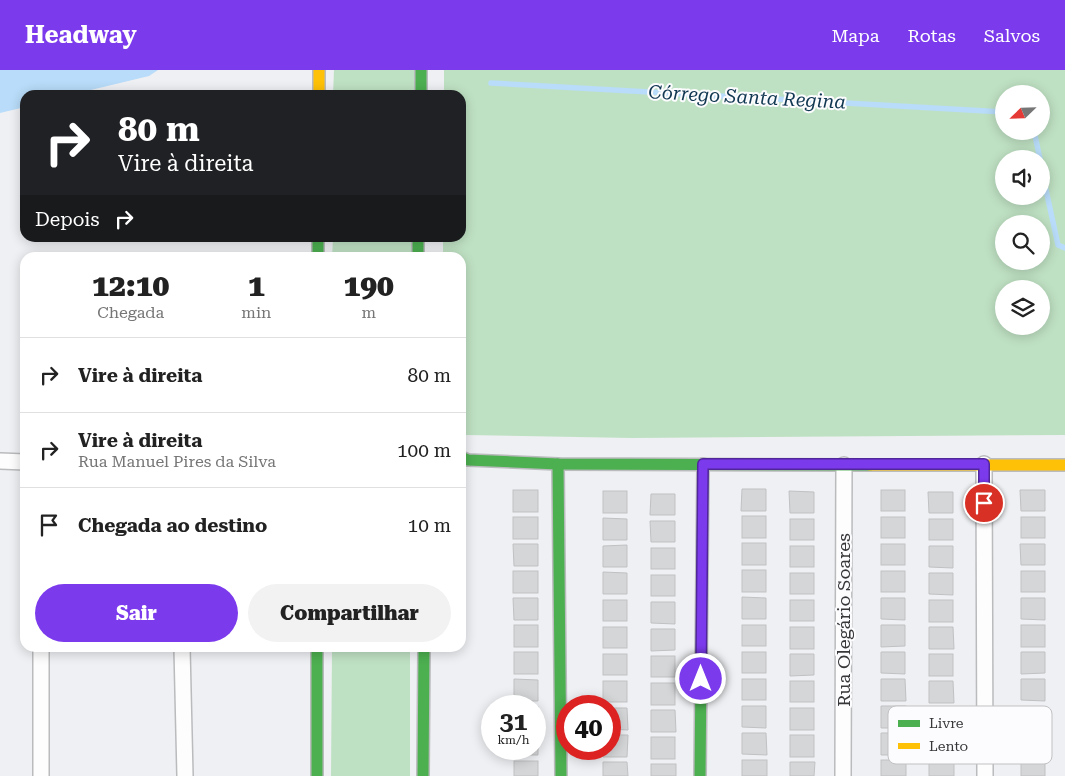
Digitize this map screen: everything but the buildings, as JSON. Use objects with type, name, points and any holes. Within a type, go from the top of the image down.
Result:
[{"type":"street","points":[[318,90],[319,70]]},
{"type":"street","points":[[421,70],[421,90]]},
{"type":"street","points":[[0,461],[20,462]]},
{"type":"street","points":[[466,461],[558,464],[1065,465]]},
{"type":"street","points":[[558,464],[561,776]]},
{"type":"street","points":[[700,776],[703,464]]},
{"type":"street","points":[[984,464],[985,706]]},
{"type":"street","name":"Rua Olegário Soares","points":[[843,776],[844,465]]},
{"type":"street","points":[[41,652],[41,776]]},
{"type":"street","points":[[182,652],[185,776]]},
{"type":"street","points":[[317,652],[317,776]]},
{"type":"street","points":[[423,776],[424,652]]},
{"type":"green space","points":[[334,70],[414,70],[414,90],[333,90]]},
{"type":"green space","points":[[444,70],[1065,70],[1065,435],[632,438],[466,435],[466,252],[443,252],[443,242],[466,242],[466,90],[444,90]]},
{"type":"green space","points":[[333,242],[413,242],[413,252],[332,252]]},
{"type":"green space","points":[[332,652],[410,652],[410,776],[331,776]]},
{"type":"water","points":[[0,70],[158,70],[149,76],[91,90],[20,90],[20,108],[0,113]]},
{"type":"waterway","name":"Córrego Santa Regina","points":[[491,83],[995,111]]},
{"type":"waterway","name":"Córrego Santa Regina","points":[[1036,140],[1038,150]]},
{"type":"waterway","name":"Córrego Santa Regina","points":[[1049,205],[1058,245],[1065,248]]},
{"type":"traffic: fast","points":[[421,70],[421,90]]},
{"type":"traffic: fast","points":[[318,242],[318,252]]},
{"type":"traffic: fast","points":[[418,242],[418,252]]},
{"type":"traffic: fast","points":[[466,459],[558,464],[870,465]]},
{"type":"traffic: fast","points":[[558,464],[561,776]]},
{"type":"traffic: fast","points":[[700,776],[703,464]]},
{"type":"traffic: fast","points":[[317,652],[317,776]]},
{"type":"traffic: fast","points":[[423,776],[424,652]]},
{"type":"traffic: slow","points":[[319,70],[319,90]]},
{"type":"traffic: slow","points":[[870,465],[1065,465]]},
{"type":"route","points":[[701,679],[703,464],[984,464],[984,503]]}]
